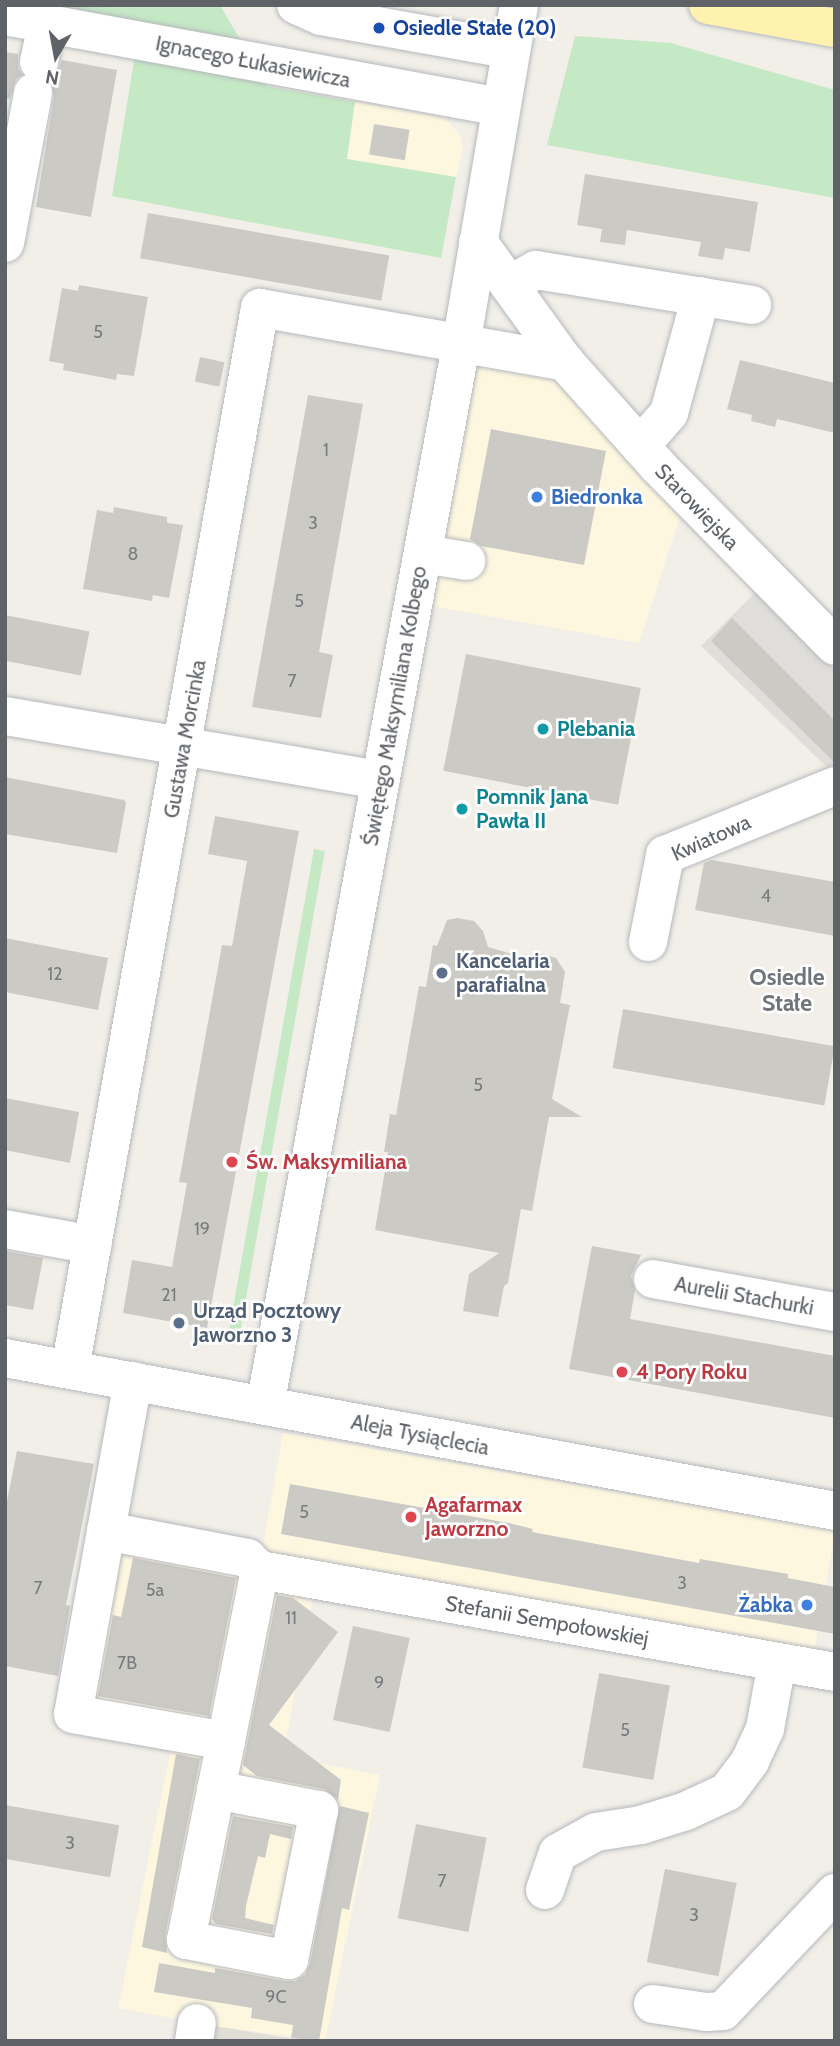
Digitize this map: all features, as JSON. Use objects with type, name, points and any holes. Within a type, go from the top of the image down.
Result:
[{"type":"main road","points":[[708,5],[835,28]]},
{"type":"street","points":[[296,5],[321,16],[511,50]]},
{"type":"street","name":"Świętego Maksymiliana Kolbego","points":[[265,1406],[461,345],[519,5]]},
{"type":"street","name":"Ignacego Łukasiewicza","points":[[5,16],[501,107]]},
{"type":"street","points":[[5,243],[27,97],[47,24]]},
{"type":"street","name":"Starowiejska","points":[[478,242],[565,362],[640,446],[835,646]]},
{"type":"street","points":[[509,285],[536,270],[752,305]]},
{"type":"street","points":[[640,446],[669,413],[701,296]]},
{"type":"street","name":"Gustawa Morcinka","points":[[70,1370],[184,747],[260,308],[461,345]]},
{"type":"street","points":[[461,345],[565,362]]},
{"type":"street","points":[[423,554],[466,561]]},
{"type":"street","points":[[5,716],[381,780]]},
{"type":"street","name":"Kwiatowa","points":[[648,942],[665,855],[835,786]]},
{"type":"street","points":[[5,1229],[93,1245]]},
{"type":"street","name":"Aurelii Stachurki","points":[[653,1279],[835,1312]]},
{"type":"street","name":"Aleja Tysiąclecia","points":[[5,1358],[835,1511]]},
{"type":"street","points":[[133,1381],[73,1714],[226,1741]]},
{"type":"street","name":"Stefanii Sempołowskiej","points":[[106,1531],[247,1558],[260,1570],[835,1672]]},
{"type":"street","points":[[216,1790],[319,1810],[289,1960],[186,1940],[216,1790],[226,1741],[260,1570]]},
{"type":"street","points":[[545,1890],[558,1853],[596,1832],[641,1825],[686,1811],[727,1792],[750,1761],[765,1729],[777,1662]]},
{"type":"street","points":[[653,2004],[706,2012],[723,2011],[835,1893]]},
{"type":"shaded area","points":[[355,102],[433,116],[449,122],[460,135],[463,151],[456,177],[346,159]]},
{"type":"shaded area","points":[[487,362],[546,370],[684,504],[639,643],[427,605],[469,379]]},
{"type":"shaded area","points":[[779,569],[835,624],[835,775],[701,646]]},
{"type":"shaded area","points":[[283,1433],[835,1530],[814,1655],[261,1557]]},
{"type":"shaded area","points":[[98,1538],[316,1580],[283,1756],[380,1775],[325,2041],[202,2024],[118,2008],[171,1749],[62,1727]]},
{"type":"shaded area","points":[[202,2024],[307,2041],[200,2041]]},
{"type":"green space","points":[[5,5],[220,5],[267,86],[355,102],[347,159],[456,177],[441,258],[112,196],[135,55]]},
{"type":"green space","points":[[575,36],[671,43],[835,90],[835,198],[547,145]]},
{"type":"green space","points":[[314,849],[325,851],[239,1338],[228,1336]]},
{"type":"building","points":[[5,52],[18,54],[18,68],[22,75],[16,79],[10,99],[5,98]]},
{"type":"building","points":[[62,60],[117,70],[91,217],[36,207],[54,97],[50,80],[56,76]]},
{"type":"building","points":[[374,124],[410,130],[405,160],[369,155]]},
{"type":"building","points":[[585,174],[758,202],[750,252],[725,248],[723,260],[698,256],[701,242],[627,230],[625,245],[600,242],[602,229],[577,225]]},
{"type":"building","points":[[148,213],[389,256],[381,301],[140,258]]},
{"type":"building","points":[[79,285],[148,297],[134,376],[117,374],[116,380],[63,370],[64,364],[49,361],[62,288],[78,291]]},
{"type":"building","points":[[200,357],[224,362],[219,387],[195,381]]},
{"type":"building","points":[[740,360],[835,383],[835,433],[777,419],[775,427],[751,421],[752,415],[727,409]]},
{"type":"building","points":[[308,395],[363,404],[319,652],[333,655],[321,718],[252,707]]},
{"type":"building","name":"Biedronka","points":[[491,429],[606,451],[584,565],[481,546],[470,539]]},
{"type":"building","points":[[114,507],[167,517],[167,523],[183,525],[169,598],[153,595],[152,601],[83,589],[97,510],[113,513]]},
{"type":"building","points":[[5,615],[89,631],[81,676],[5,661]]},
{"type":"building","points":[[732,618],[835,721],[835,763],[711,641]]},
{"type":"building","name":"Plebania","points":[[466,654],[641,688],[618,805],[443,771]]},
{"type":"building","points":[[5,777],[124,800],[126,803],[117,853],[5,834]]},
{"type":"building","points":[[215,816],[299,831],[207,1328],[123,1313],[132,1260],[172,1267],[187,1183],[179,1182],[222,945],[232,946],[247,861],[208,854]]},
{"type":"building","points":[[712,860],[835,882],[835,936],[695,910],[704,863]]},
{"type":"building","points":[[457,918],[474,921],[483,931],[488,947],[515,955],[542,954],[556,958],[565,972],[560,1003],[570,1005],[552,1099],[582,1117],[549,1117],[532,1211],[521,1209],[508,1283],[504,1286],[498,1317],[463,1311],[469,1274],[499,1253],[375,1230],[388,1152],[384,1152],[390,1114],[396,1115],[419,986],[426,987],[433,945],[437,946],[447,920]]},
{"type":"building","points":[[5,938],[108,958],[98,1010],[5,992]]},
{"type":"building","points":[[623,1009],[835,1046],[824,1105],[613,1068]]},
{"type":"building","points":[[5,1098],[79,1112],[70,1163],[5,1150]]},
{"type":"building","points":[[592,1246],[641,1255],[631,1276],[635,1290],[630,1319],[835,1356],[835,1418],[569,1369]]},
{"type":"building","points":[[5,1251],[43,1258],[33,1310],[5,1305]]},
{"type":"building","points":[[17,1451],[94,1464],[66,1605],[70,1606],[58,1676],[5,1666],[5,1511]]},
{"type":"building","points":[[290,1484],[509,1523],[533,1529],[532,1532],[699,1563],[700,1559],[788,1574],[788,1578],[835,1587],[835,1634],[281,1534]]},
{"type":"building","points":[[133,1558],[236,1578],[209,1716],[98,1696],[113,1615],[121,1617]]},
{"type":"building","points":[[277,1595],[293,1598],[338,1632],[269,1725],[341,1780],[338,1800],[324,1789],[257,1776],[243,1765]]},
{"type":"building","points":[[353,1626],[410,1638],[390,1732],[333,1720]]},
{"type":"building","points":[[599,1673],[670,1686],[653,1780],[582,1768]]},
{"type":"building","points":[[176,1754],[200,1759],[165,1936],[167,1953],[142,1947]]},
{"type":"building","points":[[5,1805],[119,1825],[110,1877],[5,1859]]},
{"type":"building","points":[[340,1806],[369,1813],[349,1910],[342,1908],[319,2041],[291,2038],[293,2025],[251,2018],[252,2008],[154,1992],[159,1963],[215,1973],[215,1968],[285,1981],[295,1981],[305,1975],[310,1964]]},
{"type":"building","points":[[233,1816],[293,1827],[291,1839],[270,1834],[265,1858],[258,1856],[246,1906],[245,1918],[274,1925],[272,1934],[216,1924],[212,1919]]},
{"type":"building","points":[[416,1824],[487,1838],[468,1932],[398,1918]]},
{"type":"building","points":[[665,1869],[737,1883],[719,1976],[647,1962]]},
{"type":"place","name":"Osiedle Stałe (20)","points":[[379,28]]},
{"type":"place","name":"Biedronka","points":[[537,497]]},
{"type":"place","name":"Plebania","points":[[543,729]]},
{"type":"place","name":"Pomnik Jana Pawła II","points":[[462,809]]},
{"type":"place","name":"Kancelaria parafialna","points":[[442,973]]},
{"type":"place","name":"Św. Maksymiliana","points":[[232,1162]]},
{"type":"place","name":"Urząd Pocztowy Jaworzno 3","points":[[179,1323]]},
{"type":"place","name":"4 Pory Roku","points":[[622,1372]]},
{"type":"place","name":"Agafarmax Jaworzno","points":[[411,1517]]},
{"type":"place","name":"Żabka","points":[[807,1605]]},
{"type":"district","name":"Osiedle Stałe","points":[[787,990]]}]
